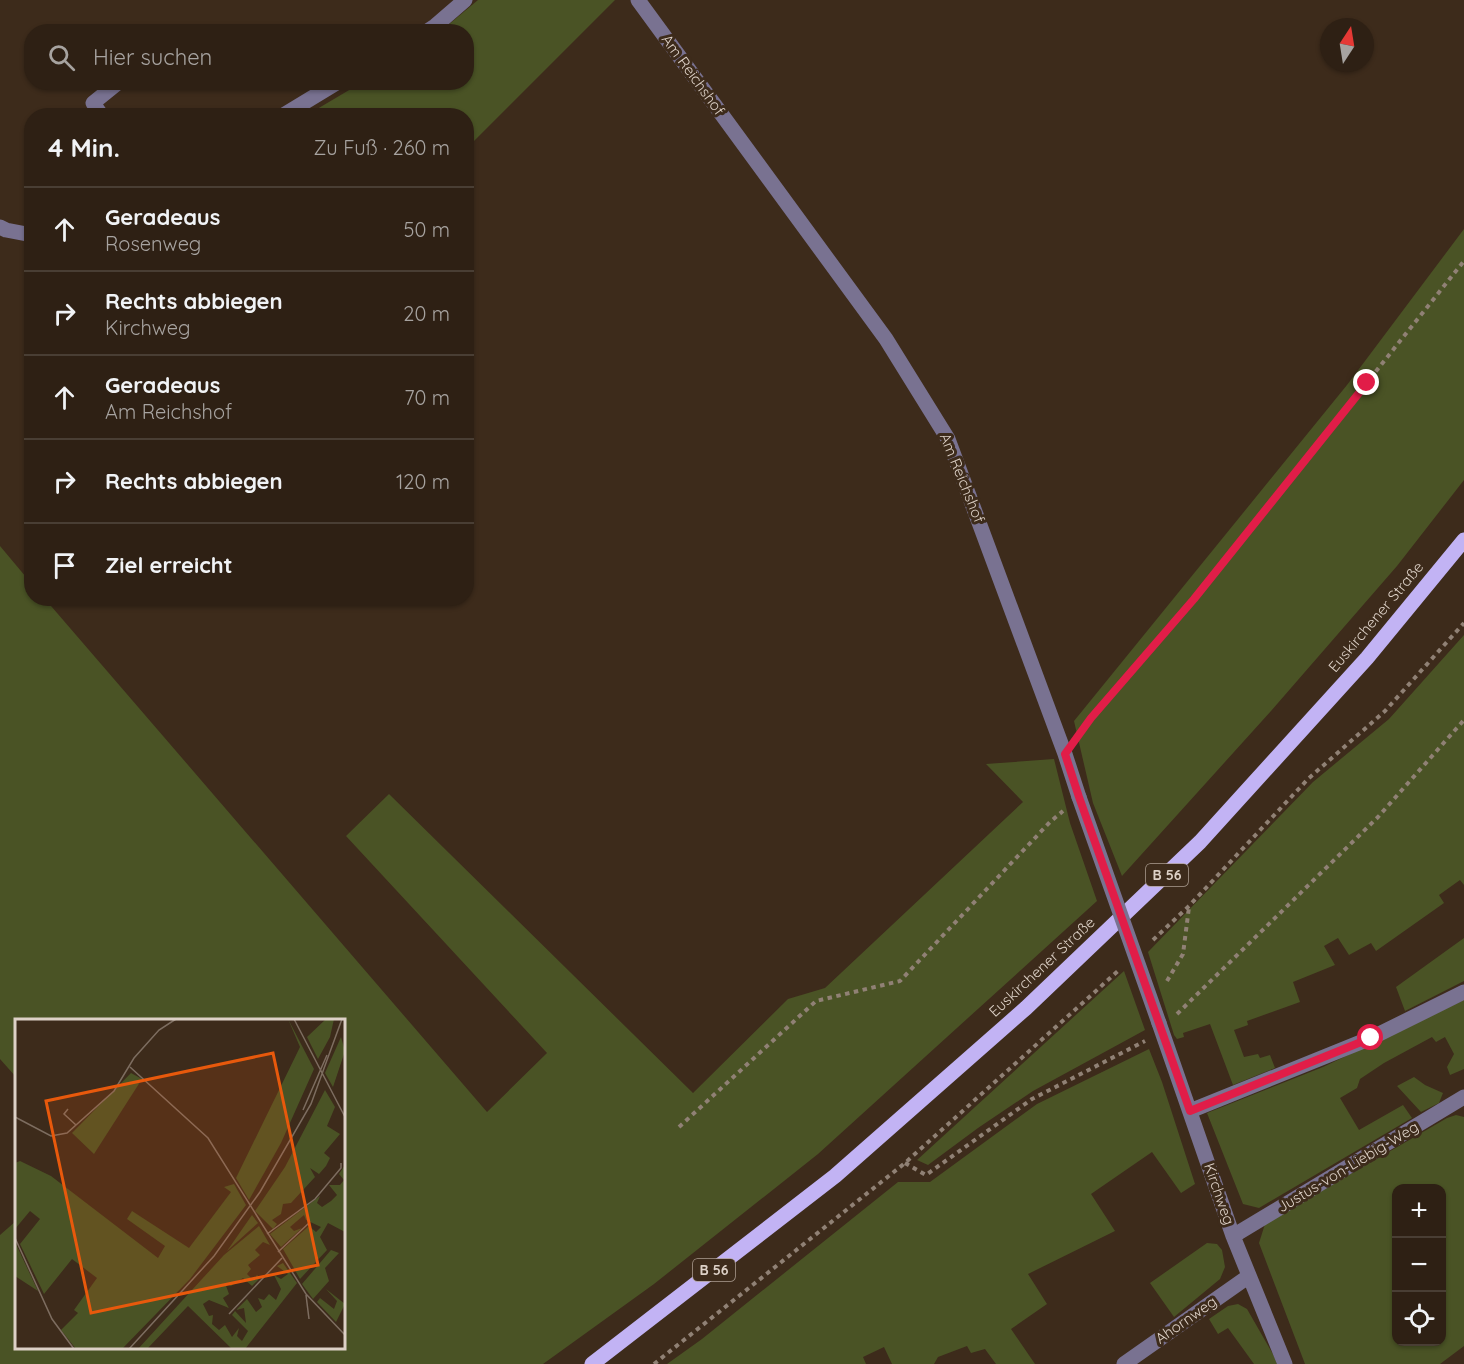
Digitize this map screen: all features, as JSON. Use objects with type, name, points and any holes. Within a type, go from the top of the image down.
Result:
[{"type":"main road","name":"Euskirchener Straße","points":[[592,1364],[835,1176],[1026,1008],[1200,842],[1367,658],[1464,540]]},
{"type":"street","points":[[437,24],[465,0]]},
{"type":"street","name":"Am Reichshof","points":[[638,0],[886,339],[948,439],[1065,754],[1160,1028]]},
{"type":"street","points":[[96,108],[93,103],[109,90]]},
{"type":"street","points":[[295,108],[325,90]]},
{"type":"street","points":[[0,227],[24,233]]},
{"type":"street","points":[[1190,1111],[1371,1038],[1464,992]]},
{"type":"street","name":"Kirchweg","points":[[1160,1028],[1233,1236],[1285,1364]]},
{"type":"street","name":"Justus-von-Liebig-Weg","points":[[1233,1236],[1464,1097]]},
{"type":"street","name":"Ahornweg","points":[[1124,1364],[1249,1276]]},
{"type":"path","points":[[1065,754],[1091,718],[1194,599],[1464,261]]},
{"type":"path","points":[[1147,944],[1189,906],[1308,779],[1385,711],[1464,623]]},
{"type":"path","points":[[1173,1004],[1176,1015],[1378,817],[1464,720]]},
{"type":"path","points":[[679,1127],[816,1001],[900,981],[1050,822],[1079,797]]},
{"type":"path","points":[[1166,983],[1183,954],[1189,906]]},
{"type":"path","points":[[654,1364],[905,1163],[1122,968]]},
{"type":"path","points":[[905,1163],[926,1175],[1032,1099],[1160,1028]]},
{"type":"green space","points":[[478,0],[615,0],[474,141],[474,108],[319,108],[349,90],[474,90],[474,24],[449,24]]},
{"type":"green space","points":[[1464,229],[1464,480],[1397,566],[1271,711],[1122,876],[1093,803],[1074,721],[1347,385]]},
{"type":"green space","points":[[0,546],[24,575],[24,606],[51,606],[487,1112],[547,1053],[346,836],[389,794],[693,1093],[788,999],[825,988],[1023,802],[986,764],[1054,759],[1070,823],[1097,901],[818,1154],[654,1284],[543,1364],[0,1364],[0,1235],[15,1222],[15,1349],[345,1349],[345,1019],[15,1019],[15,1076],[0,1059]]},
{"type":"green space","points":[[1464,635],[1464,885],[1460,880],[1439,895],[1444,903],[1376,951],[1371,943],[1349,955],[1338,938],[1324,946],[1335,965],[1293,982],[1300,1002],[1247,1021],[1248,1025],[1234,1030],[1244,1057],[1258,1054],[1260,1058],[1270,1055],[1275,1068],[1233,1085],[1210,1024],[1183,1033],[1184,1037],[1177,1039],[1174,1035],[1148,952],[1313,782],[1389,719]]},
{"type":"green space","points":[[1464,938],[1464,981],[1405,1011],[1396,987]]},
{"type":"green space","points":[[1124,971],[1145,1030],[1033,1091],[928,1165],[917,1160]]},
{"type":"green space","points":[[1464,1000],[1464,1069],[1450,1075],[1447,1067],[1454,1054],[1445,1037],[1436,1042],[1432,1037],[1384,1063],[1360,1079],[1357,1088],[1340,1098],[1359,1130],[1403,1105],[1412,1118],[1259,1208],[1243,1204],[1207,1113],[1323,1067]]},
{"type":"green space","points":[[1149,1049],[1195,1184],[1181,1193],[1152,1152],[1091,1194],[1115,1231],[1028,1274],[1047,1304],[1011,1329],[1035,1364],[996,1364],[985,1349],[971,1353],[967,1346],[938,1357],[934,1364],[892,1364],[884,1347],[863,1357],[866,1364],[667,1364],[702,1339],[898,1182],[930,1182],[1037,1104]]},
{"type":"green space","points":[[1414,1077],[1443,1093],[1439,1103],[1421,1112],[1397,1086]]},
{"type":"green space","points":[[1456,1115],[1464,1117],[1464,1346],[1440,1364],[1305,1364],[1259,1243],[1265,1224],[1447,1118]]},
{"type":"green space","points":[[1207,1243],[1217,1244],[1222,1250],[1225,1267],[1220,1279],[1174,1317],[1150,1283]]},
{"type":"green space","points":[[1238,1304],[1247,1309],[1277,1364],[1254,1364],[1228,1328],[1218,1334],[1209,1319],[1228,1306]]},
{"type":"route","points":[[1367,383],[1194,599],[1091,718],[1065,754],[1190,1111],[1371,1038]]}]
